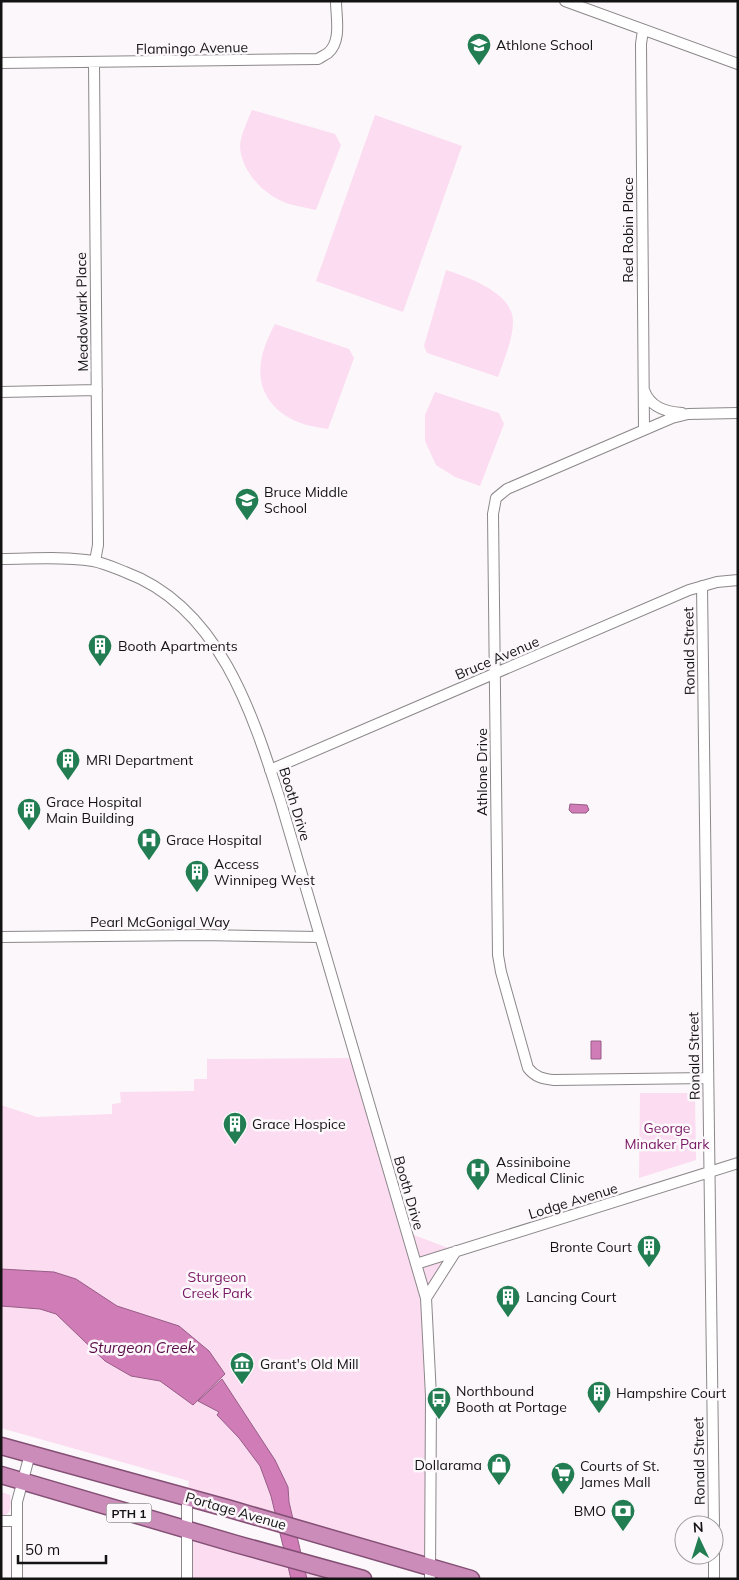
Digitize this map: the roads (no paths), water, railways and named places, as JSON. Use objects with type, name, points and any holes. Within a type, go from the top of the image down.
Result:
[{"type":"highway","name":"Portage Avenue","points":[[1,1446],[338,1540],[430,1573],[470,1579]]},
{"type":"highway","name":"PTH 1","points":[[1,1475],[363,1579]]},
{"type":"street","name":"Flamingo Avenue","points":[[1,64],[318,59],[334,47],[337,39],[336,1]]},
{"type":"street","points":[[565,1],[738,64]]},
{"type":"street","name":"Red Robin Place","points":[[643,30],[641,44],[644,429]]},
{"type":"street","name":"Meadowlark Place","points":[[94,63],[98,545],[95,561]]},
{"type":"street","name":"Athlone Drive","points":[[643,387],[649,400],[664,410],[688,414],[738,413]]},
{"type":"street","points":[[1,392],[96,390]]},
{"type":"street","name":"Athlone Drive","points":[[688,414],[644,429],[507,488],[496,498],[493,514],[498,956],[528,1068],[533,1075],[543,1079],[554,1080],[708,1078]]},
{"type":"street","name":"Booth Drive","points":[[1,559],[64,558],[95,561],[130,573],[159,588],[187,611],[202,628],[226,664],[240,691],[270,770],[426,1298],[431,1396],[430,1573]]},
{"type":"street","name":"Bruce Avenue","points":[[270,770],[702,586],[738,580]]},
{"type":"street","name":"Ronald Street","points":[[702,586],[714,1515]]},
{"type":"street","name":"Pearl McGonigal Way","points":[[1,937],[202,935],[319,937]]},
{"type":"street","name":"Lodge Avenue","points":[[416,1264],[738,1163]]},
{"type":"street","points":[[426,1298],[456,1251]]},
{"type":"street","points":[[17,1579],[17,1502],[30,1454]]},
{"type":"street","points":[[187,1498],[187,1579]]},
{"type":"street","points":[[1,1521],[17,1521]]},
{"type":"street","points":[[714,1565],[714,1579]]},
{"type":"water","points":[[570,804],[587,805],[589,810],[586,813],[572,813],[569,810]]},
{"type":"water","points":[[591,1041],[601,1041],[601,1059],[591,1059]]},
{"type":"water","name":"Sturgeon Creek","points":[[1,1269],[54,1272],[76,1279],[117,1306],[179,1326],[209,1351],[225,1374],[193,1405],[160,1381],[131,1376],[105,1361],[56,1314],[40,1309],[1,1306]]},
{"type":"water","name":"Sturgeon Creek","points":[[222,1379],[275,1460],[288,1487],[289,1502],[307,1579],[291,1579],[271,1496],[260,1466],[239,1438],[217,1415],[219,1412],[198,1401]]},
{"type":"place","name":"Athlone School","points":[[479,66]]},
{"type":"place","name":"Bruce Middle School","points":[[247,521]]},
{"type":"place","name":"Booth Apartments","points":[[100,667]]},
{"type":"place","name":"MRI Department","points":[[68,781]]},
{"type":"place","name":"Grace Hospital Main Building","points":[[29,831]]},
{"type":"place","name":"Grace Hospital","points":[[149,861]]},
{"type":"place","name":"Access Winnipeg West","points":[[197,893]]},
{"type":"place","name":"Grace Hospice","points":[[235,1145]]},
{"type":"place","name":"Assiniboine Medical Clinic","points":[[478,1191]]},
{"type":"place","name":"Bronte Court","points":[[649,1268]]},
{"type":"place","name":"Lancing Court","points":[[508,1318]]},
{"type":"place","name":"Grant's Old Mill","points":[[242,1385]]},
{"type":"place","name":"Hampshire Court","points":[[599,1414]]},
{"type":"place","name":"Northbound Booth at Portage","points":[[439,1420]]},
{"type":"place","name":"Dollarama","points":[[499,1486]]},
{"type":"place","name":"Courts of St. James Mall","points":[[563,1495]]},
{"type":"place","name":"BMO","points":[[623,1532]]},
{"type":"park label","name":"George Minaker Park","points":[[667,1136]]},
{"type":"park label","name":"Sturgeon Creek Park","points":[[217,1286]]}]
